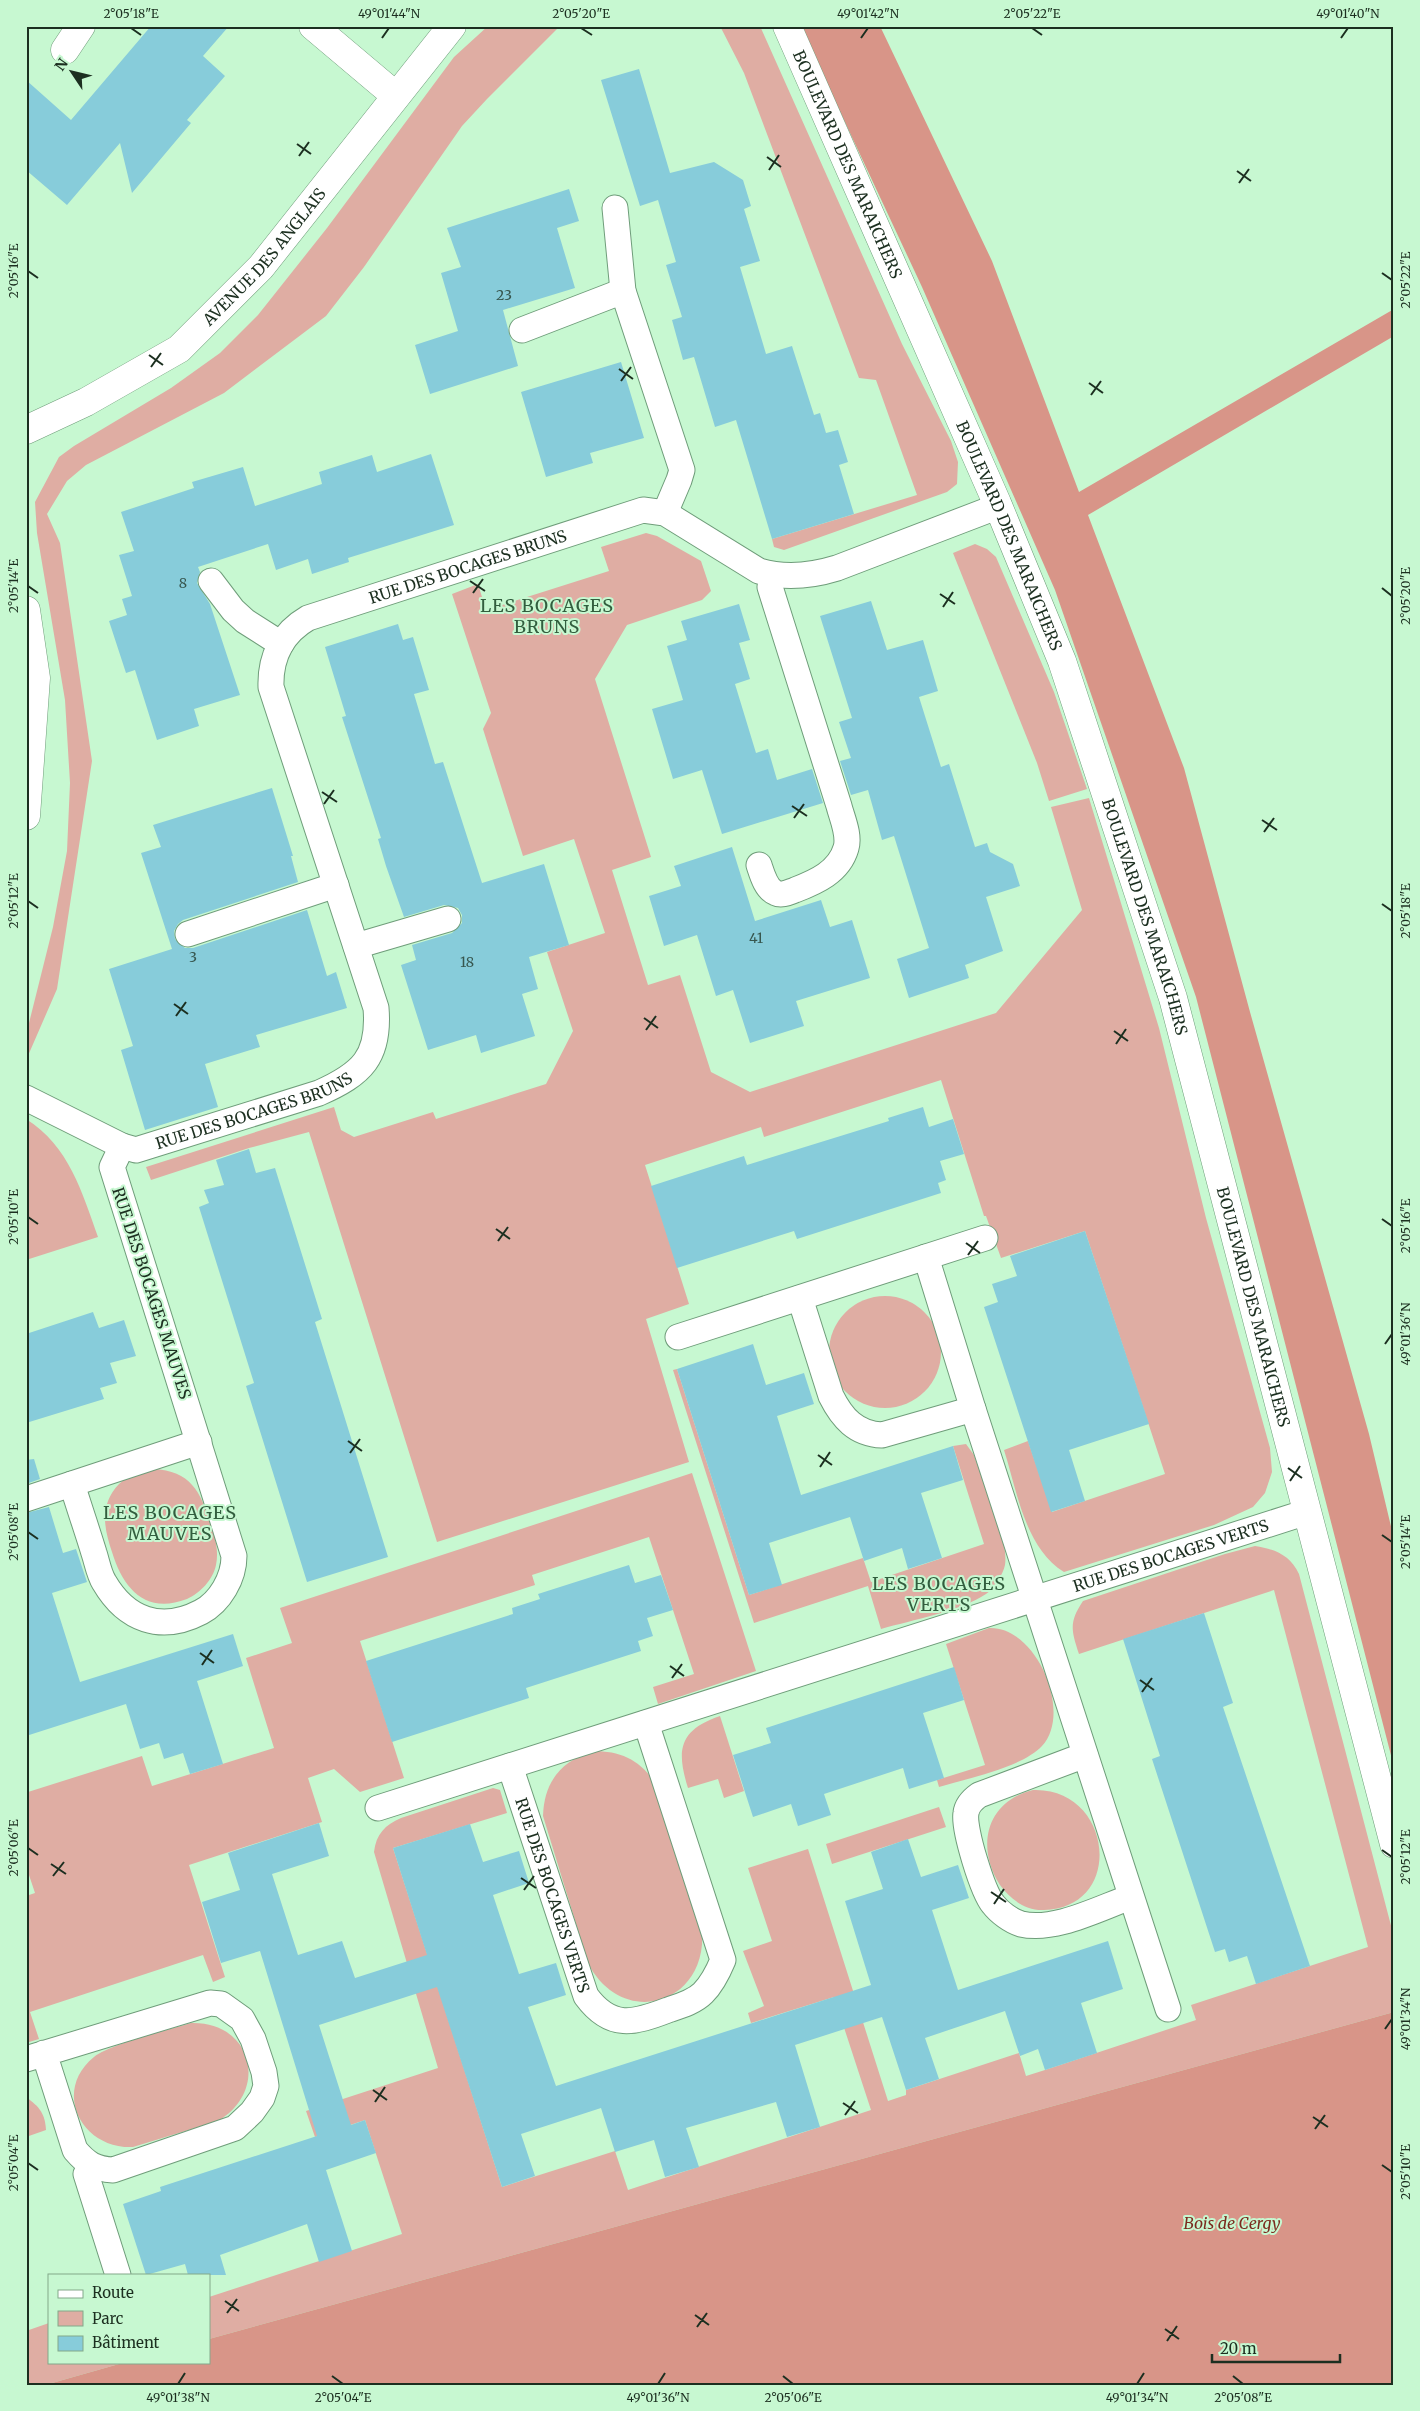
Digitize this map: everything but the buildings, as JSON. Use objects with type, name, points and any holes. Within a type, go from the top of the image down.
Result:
[{"type":"street","points":[[65,50],[81,26]]},
{"type":"street","points":[[313,26],[396,96]]},
{"type":"street","name":"AVENUE DES ANGLAIS","points":[[26,430],[86,402],[179,349],[261,267],[452,26]]},
{"type":"street","name":"BOULEVARD DES MARAICHERS","points":[[787,26],[999,506],[1062,661],[1174,998],[1394,1844]]},
{"type":"street","points":[[26,610],[36,678],[26,816]]},
{"type":"lane","points":[[615,208],[623,291],[682,470],[665,513]]},
{"type":"lane","points":[[522,330],[623,291]]},
{"type":"lane","name":"RUE DES BOCAGES BRUNS","points":[[26,1098],[122,1146],[136,1150],[151,1147],[320,1093],[339,1085],[354,1074],[366,1061],[378,1031],[376,1008],[271,687],[270,670],[281,644],[295,626],[308,618],[633,512],[652,510],[665,513],[745,564],[772,575],[812,575],[838,568],[999,506]]},
{"type":"lane","points":[[759,864],[763,878],[770,889],[777,894],[783,894],[816,881],[830,871],[842,856],[847,839],[839,806],[770,587],[772,575]]},
{"type":"lane","points":[[211,581],[233,610],[281,644]]},
{"type":"lane","points":[[26,647],[36,678]]},
{"type":"lane","points":[[188,934],[336,885]]},
{"type":"lane","points":[[356,946],[448,919]]},
{"type":"lane","name":"RUE DES BOCAGES MAUVES","points":[[72,1484],[103,1581],[116,1599],[134,1613],[149,1621],[163,1624],[189,1618],[207,1609],[228,1584],[234,1570],[234,1556],[112,1167],[122,1146]]},
{"type":"lane","points":[[678,1337],[985,1238]]},
{"type":"lane","points":[[926,1257],[973,1409],[1168,2009]]},
{"type":"lane","points":[[800,1298],[831,1396],[838,1411],[848,1423],[872,1434],[882,1435],[973,1409]]},
{"type":"lane","points":[[26,1499],[199,1442]]},
{"type":"lane","name":"RUE DES BOCAGES VERTS","points":[[378,1808],[1307,1512]]},
{"type":"lane","name":"RUE DES BOCAGES VERTS","points":[[510,1766],[586,1996],[603,2014],[623,2021],[639,2021],[688,2003],[702,1995],[710,1986],[723,1960],[646,1723]]},
{"type":"lane","points":[[1085,1755],[979,1795],[969,1804],[966,1812],[968,1837],[992,1903],[1000,1912],[1018,1923],[1043,1926],[1057,1924],[1131,1897]]},
{"type":"lane","points":[[210,2003],[221,2004],[232,2010],[242,2019],[253,2039],[266,2086],[262,2098],[252,2112],[235,2128],[113,2170],[97,2169],[85,2162],[75,2150],[35,2056],[210,2003]]},
{"type":"lane","points":[[91,2166],[86,2174],[118,2274]]},
{"type":"green space","points":[[488,26],[560,26],[462,126],[364,267],[326,316],[224,393],[86,465],[67,481],[47,514],[60,543],[92,761],[57,989],[27,1058],[26,1035],[53,927],[67,851],[70,783],[65,700],[37,533],[35,502],[59,457],[171,388],[220,353],[258,315],[327,228],[454,57]]},
{"type":"green space","points":[[720,26],[760,26],[902,344],[951,441],[958,462],[957,484],[947,492],[784,550],[774,547],[772,539],[917,495],[876,380],[859,378],[744,73]]},
{"type":"green space","points":[[800,26],[880,26],[992,261],[1079,492],[1394,309],[1394,336],[1088,515],[1184,768],[1250,1012],[1369,1434],[1394,1539],[1394,1767],[1196,997],[1055,590],[922,287]]},
{"type":"green space","points":[[646,533],[657,536],[701,561],[711,591],[702,600],[627,625],[595,679],[651,857],[612,870],[648,985],[680,975],[711,1072],[750,1092],[996,1013],[1082,910],[1051,807],[1089,798],[1159,1028],[1206,1218],[1270,1448],[1272,1472],[1265,1493],[1253,1507],[1214,1525],[1064,1572],[1051,1562],[1040,1549],[1024,1517],[1004,1450],[1028,1441],[1052,1512],[1165,1474],[1085,1231],[1001,1258],[986,1216],[984,1216],[941,1080],[764,1137],[761,1127],[645,1165],[689,1304],[646,1319],[689,1462],[437,1542],[309,1132],[249,1148],[151,1180],[146,1167],[334,1107],[341,1130],[354,1137],[433,1112],[436,1119],[546,1084],[573,1031],[547,952],[605,933],[574,839],[523,856],[483,729],[491,713],[452,594],[478,584],[486,610],[609,571],[601,547]]},
{"type":"green space","points":[[975,544],[987,549],[996,557],[1054,692],[1087,789],[1049,801],[1037,763],[953,553]]},
{"type":"green space","points":[[26,1119],[53,1142],[63,1156],[80,1187],[98,1237],[26,1260]]},
{"type":"green space","points":[[885,1296],[906,1300],[925,1312],[937,1331],[941,1352],[937,1373],[925,1392],[906,1404],[885,1408],[864,1404],[845,1392],[833,1373],[829,1352],[833,1331],[845,1312],[864,1300]]},
{"type":"green space","points":[[677,1369],[749,1595],[863,1558],[871,1582],[984,1544],[953,1446],[966,1444],[974,1455],[1003,1540],[1005,1565],[998,1581],[992,1589],[976,1600],[936,1614],[881,1629],[868,1586],[754,1623],[673,1370]]},
{"type":"green space","points":[[153,1469],[177,1474],[192,1485],[203,1502],[216,1544],[216,1565],[209,1581],[201,1590],[187,1599],[172,1603],[148,1601],[129,1587],[117,1565],[105,1525],[108,1500],[119,1484],[131,1476]]},
{"type":"green space","points":[[692,1473],[756,1671],[658,1704],[653,1687],[694,1674],[649,1537],[532,1575],[535,1585],[360,1641],[404,1778],[360,1792],[334,1769],[308,1778],[322,1822],[189,1865],[225,1977],[213,1982],[203,1955],[30,2012],[39,2039],[26,2043],[26,1896],[35,1893],[26,1866],[26,1787],[28,1792],[142,1756],[152,1786],[274,1748],[246,1658],[292,1643],[280,1608]]},
{"type":"green space","points":[[1255,1546],[1269,1549],[1281,1554],[1291,1562],[1299,1574],[1394,1937],[1394,2012],[210,2339],[210,2297],[402,2234],[365,2120],[315,2137],[306,2111],[438,2068],[374,1852],[382,1831],[401,1818],[493,1788],[500,1790],[507,1813],[393,1848],[502,2187],[615,2151],[628,2190],[871,2110],[834,1997],[751,2023],[748,2013],[764,2006],[743,1951],[772,1941],[748,1868],[808,1849],[888,2101],[906,2095],[906,2090],[1019,2053],[1026,2076],[1045,2070],[1196,2020],[1191,2005],[1368,1947],[1274,1590],[1079,1654],[1074,1639],[1073,1621],[1083,1601],[1225,1554]]},
{"type":"green space","points":[[989,1628],[1006,1631],[1022,1641],[1035,1656],[1045,1674],[1052,1694],[1054,1713],[1051,1731],[1042,1746],[1033,1754],[1021,1760],[993,1771],[939,1787],[937,1780],[985,1765],[946,1644]]},
{"type":"green space","points":[[720,1716],[744,1791],[724,1798],[718,1779],[688,1788],[682,1763],[684,1743],[689,1735],[696,1728]]},
{"type":"green space","points":[[593,1751],[603,1751],[629,1758],[643,1768],[655,1783],[702,1930],[700,1956],[692,1976],[678,1991],[660,2000],[641,2002],[621,1997],[603,1984],[588,1963],[543,1816],[547,1793],[556,1774],[572,1761]]},
{"type":"green space","points":[[1033,1790],[1060,1794],[1080,1807],[1093,1826],[1099,1848],[1098,1870],[1088,1890],[1070,1904],[1044,1910],[1025,1906],[1009,1895],[1000,1885],[992,1870],[988,1855],[987,1841],[990,1827],[996,1815],[1005,1804],[1017,1796]]},
{"type":"green space","points":[[939,1807],[946,1827],[832,1864],[826,1844]]},
{"type":"green space","name":"Bois de Cergy","points":[[1394,2012],[1394,2385],[45,2385],[119,2364],[210,2364],[210,2339]]},
{"type":"green space","points":[[191,2023],[212,2025],[228,2033],[240,2045],[247,2060],[248,2076],[244,2092],[234,2108],[218,2121],[133,2147],[115,2145],[99,2139],[78,2116],[74,2101],[75,2086],[81,2071],[94,2057],[113,2047]]},
{"type":"green space","points":[[26,2097],[41,2111],[46,2130],[26,2137]]},
{"type":"green space","points":[[48,2323],[48,2364],[119,2364],[45,2385],[26,2385],[26,2331]]},
{"type":"district","name":"LES BOCAGES BRUNS","points":[[547,616]]},
{"type":"district","name":"LES BOCAGES MAUVES","points":[[170,1524]]},
{"type":"district","name":"LES BOCAGES VERTS","points":[[939,1594]]}]
